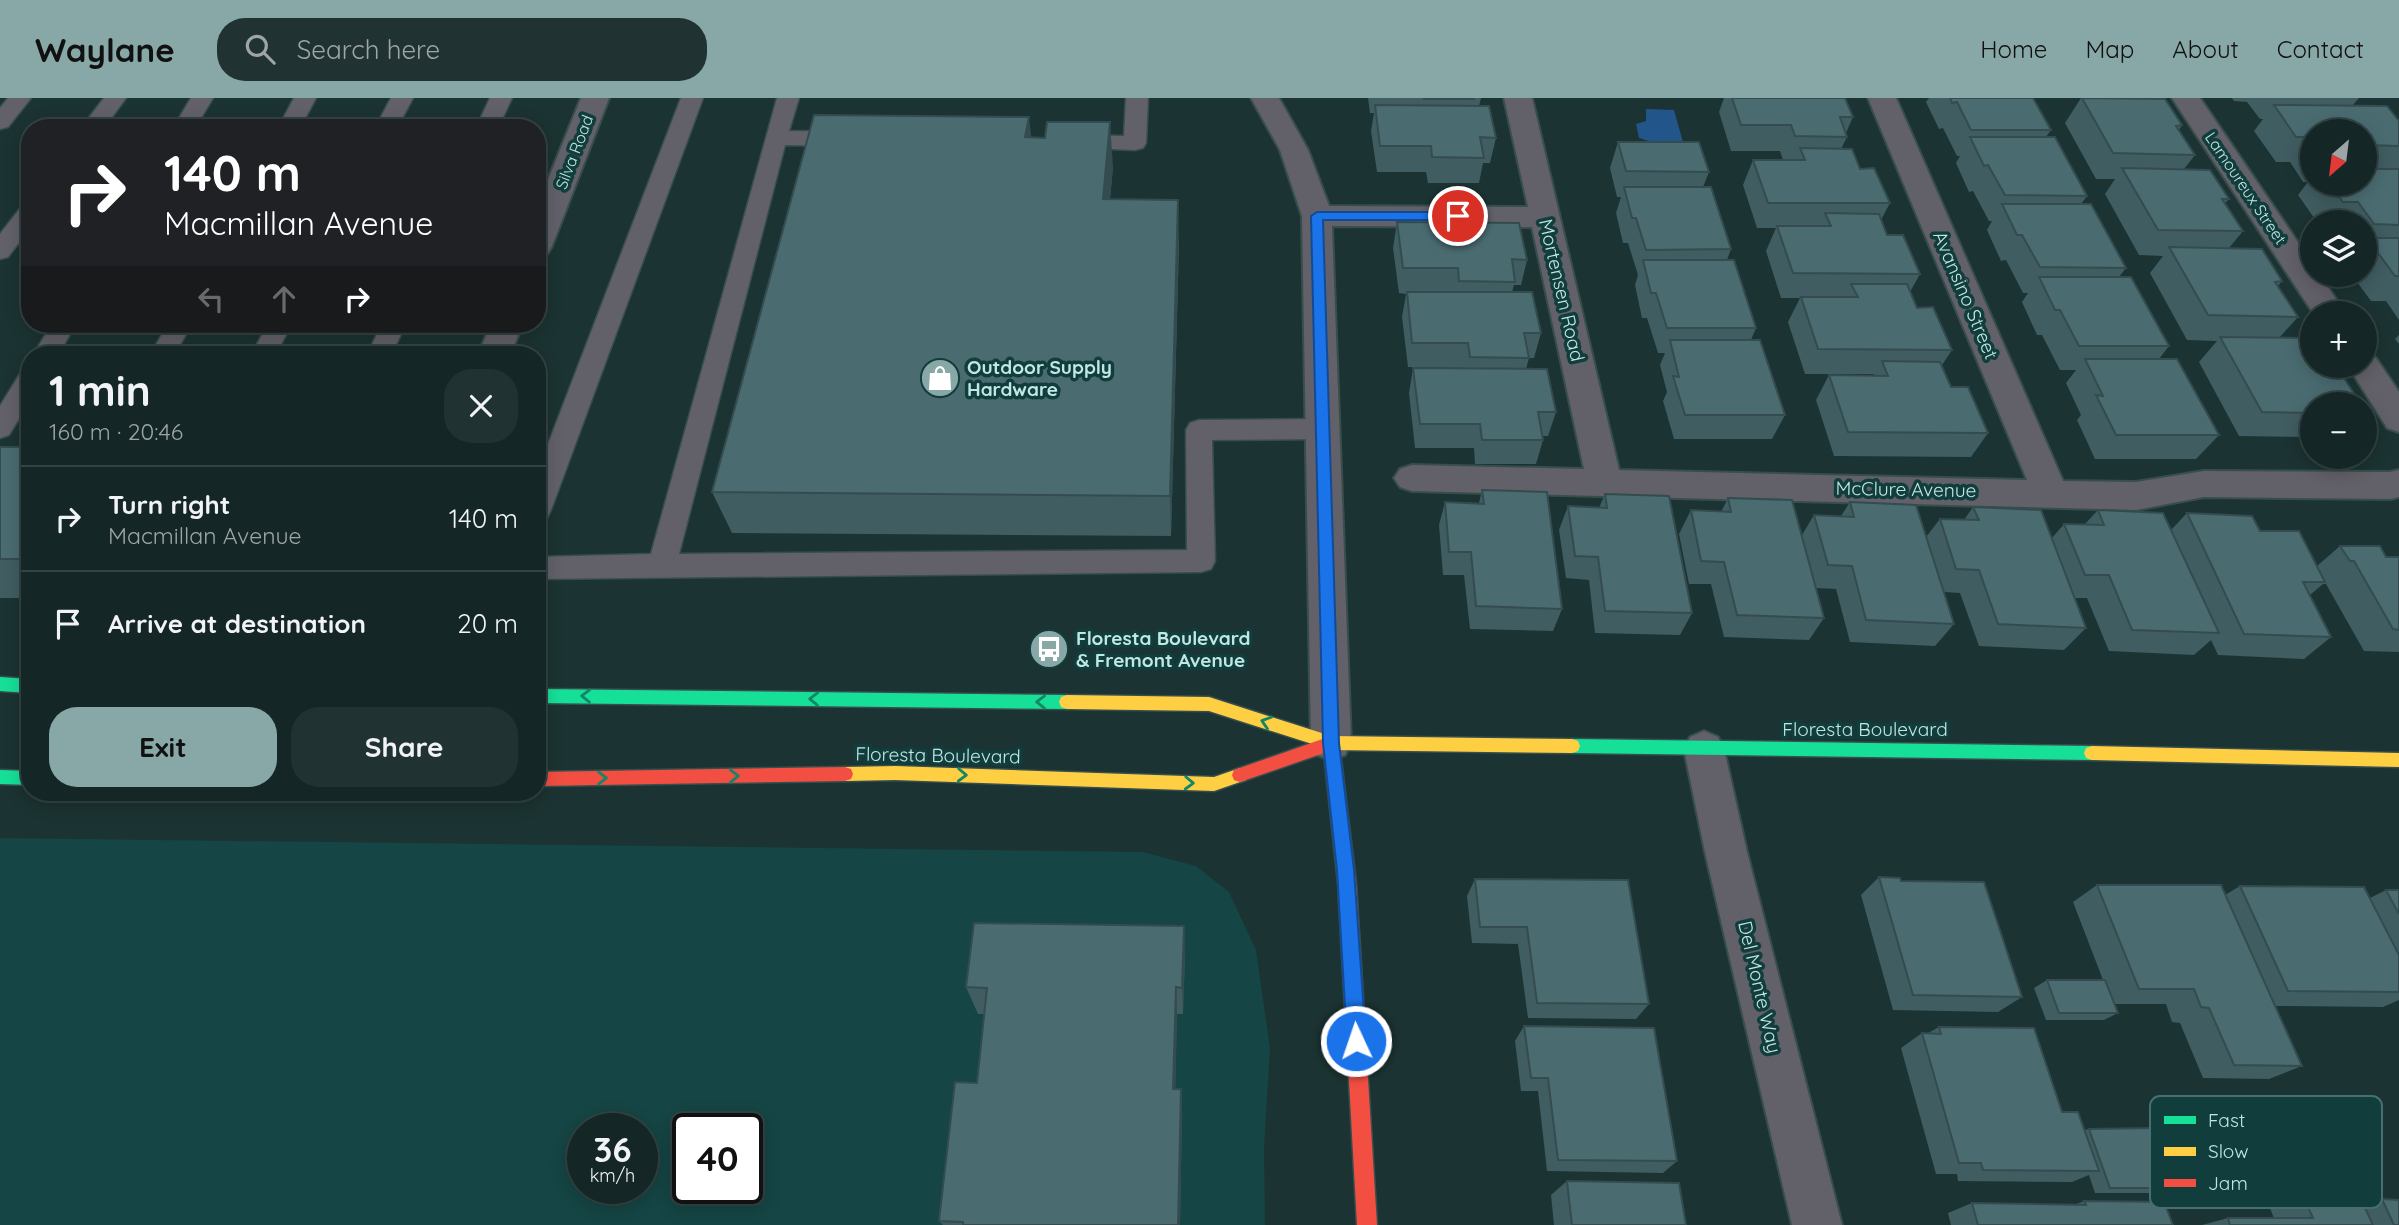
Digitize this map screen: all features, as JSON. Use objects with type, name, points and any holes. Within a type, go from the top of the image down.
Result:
[{"type":"street","name":"Silva Road","points":[[546,223],[595,98]]},
{"type":"street","points":[[1265,98],[1294,150],[1317,216],[1331,743],[1347,883],[1367,1225]]},
{"type":"street","name":"Mortensen Road","points":[[1518,98],[1605,483]]},
{"type":"street","name":"Avansino Street","points":[[1882,98],[2050,492]]},
{"type":"street","name":"Lamoureux Street","points":[[2186,98],[2321,301]]},
{"type":"street","points":[[1317,216],[1545,216]]},
{"type":"street","points":[[2372,378],[2399,419]]},
{"type":"street","name":"McClure Avenue","points":[[1412,478],[2137,496],[2204,484],[2391,486],[2399,483]]},
{"type":"street","points":[[0,684],[21,685]]},
{"type":"street","name":"Floresta Boulevard","points":[[546,696],[1209,704],[1331,743],[1999,751],[2399,760]]},
{"type":"street","name":"Floresta Boulevard","points":[[546,779],[895,773],[1214,784],[1331,743]]},
{"type":"street","name":"Del Monte Way","points":[[1704,749],[1726,852],[1817,1225]]},
{"type":"street","points":[[0,777],[21,778]]},
{"type":"lane","points":[[0,122],[20,98]]},
{"type":"lane","points":[[99,119],[115,98]]},
{"type":"lane","points":[[189,119],[202,98]]},
{"type":"lane","points":[[294,119],[305,98]]},
{"type":"lane","points":[[391,119],[402,98]]},
{"type":"lane","points":[[491,119],[501,98]]},
{"type":"lane","points":[[546,486],[692,98]]},
{"type":"lane","points":[[662,566],[788,98]]},
{"type":"lane","points":[[1052,142],[1135,143],[1137,98]]},
{"type":"lane","points":[[776,138],[873,139]]},
{"type":"lane","points":[[0,251],[21,223]]},
{"type":"lane","points":[[0,428],[21,394]]},
{"type":"lane","points":[[546,568],[1201,561],[1199,430],[1323,429]]},
{"type":"shaded area","points":[[0,838],[1143,852],[1196,866],[1229,892],[1256,950],[1270,1048],[1264,1147],[1265,1225],[0,1225]]},
{"type":"water","points":[[1646,109],[1674,110],[1686,153],[1639,138],[1636,124],[1646,121]]},
{"type":"building","points":[[1474,98],[1474,99],[1424,99]]},
{"type":"building","points":[[1732,98],[1845,98],[1853,117],[1840,117],[1847,137],[1795,136],[1791,125],[1741,125]]},
{"type":"building","points":[[1950,98],[2033,98],[2051,130],[1971,130],[1957,102],[1952,103]]},
{"type":"building","points":[[2082,98],[2165,99],[2182,125],[2176,126],[2195,155],[2113,153]]},
{"type":"building","points":[[1375,105],[1489,106],[1496,138],[1480,137],[1484,158],[1432,157],[1431,146],[1380,146]]},
{"type":"building","points":[[2274,105],[2387,106],[2399,121],[2399,146],[2377,145],[2377,119],[2300,119],[2300,137],[2296,137]]},
{"type":"building","points":[[814,115],[1029,117],[1025,137],[1045,138],[1047,122],[1110,122],[1103,199],[1178,200],[1170,496],[712,492]]},
{"type":"building","points":[[1970,137],[2055,137],[2087,196],[2005,195],[1988,165],[1984,166]]},
{"type":"building","points":[[1618,142],[1699,142],[1709,172],[1626,171]]},
{"type":"building","points":[[1800,148],[1852,149],[1860,169],[1874,168],[1890,203],[1768,203],[1753,160],[1805,160]]},
{"type":"building","points":[[2122,168],[2210,170],[2229,199],[2222,199],[2243,231],[2158,230]]},
{"type":"building","points":[[2377,169],[2399,169],[2399,225],[2377,224],[2377,210],[2364,210],[2358,202],[2343,202],[2338,196],[2377,196]]},
{"type":"building","points":[[1624,187],[1711,187],[1731,249],[1646,250],[1636,218],[1632,218]]},
{"type":"building","points":[[2002,204],[2091,204],[2126,268],[2040,267],[2022,235],[2017,235]]},
{"type":"building","points":[[1825,213],[1879,214],[1887,235],[1903,235],[1920,274],[1793,273],[1777,226],[1831,226]]},
{"type":"building","points":[[1397,222],[1519,223],[1527,260],[1512,259],[1515,282],[1459,281],[1458,268],[1403,268]]},
{"type":"building","points":[[2377,238],[2399,238],[2399,276],[2395,276],[2377,252]]},
{"type":"building","points":[[2169,247],[2262,249],[2282,281],[2275,282],[2298,317],[2208,315]]},
{"type":"building","points":[[1643,260],[1734,260],[1756,328],[1667,328],[1656,293],[1651,293]]},
{"type":"building","points":[[2039,277],[2131,277],[2169,346],[2079,346],[2060,310],[2055,310]]},
{"type":"building","points":[[1851,284],[1907,284],[1917,308],[1933,307],[1952,350],[1818,349],[1801,297],[1858,297]]},
{"type":"building","points":[[1407,292],[1532,292],[1541,333],[1524,333],[1529,358],[1470,357],[1468,343],[1412,343]]},
{"type":"building","points":[[2220,337],[2300,338],[2300,378],[2344,378],[2353,392],[2300,392],[2300,413],[2262,412]]},
{"type":"building","points":[[1670,340],[1760,340],[1785,415],[1685,415],[1673,376],[1679,377]]},
{"type":"building","points":[[2085,359],[2177,359],[2219,435],[2116,435],[2096,395],[2103,396]]},
{"type":"building","points":[[1882,361],[1940,362],[1951,387],[1968,387],[1988,433],[1848,432],[1829,375],[1888,376]]},
{"type":"building","points":[[1413,368],[1547,369],[1556,412],[1538,412],[1543,440],[1482,440],[1480,424],[1420,424]]},
{"type":"building","points":[[0,447],[21,447],[21,559],[0,559]]},
{"type":"building","points":[[1482,490],[1547,492],[1562,609],[1476,606],[1471,552],[1449,552],[1445,502],[1484,504]]},
{"type":"building","points":[[1605,494],[1669,496],[1692,613],[1605,611],[1598,557],[1575,556],[1568,506],[1607,508]]},
{"type":"building","points":[[1728,498],[1792,500],[1824,618],[1737,615],[1724,562],[1701,561],[1691,510],[1731,512]]},
{"type":"building","points":[[1850,502],[1916,505],[1954,624],[1866,620],[1852,566],[1828,565],[1814,515],[1854,517]]},
{"type":"building","points":[[1973,507],[2041,510],[2086,628],[1998,624],[1979,570],[1956,569],[1940,519],[1979,520]]},
{"type":"building","points":[[2098,510],[2163,513],[2219,633],[2132,630],[2109,575],[2085,575],[2064,524],[2104,525]]},
{"type":"building","points":[[2187,513],[2252,516],[2260,531],[2299,531],[2325,582],[2303,582],[2331,637],[2244,634]]},
{"type":"building","points":[[2340,546],[2380,546],[2386,557],[2399,557],[2399,630],[2393,629],[2354,561],[2350,561]]},
{"type":"building","points":[[1879,877],[1900,878],[1901,881],[1984,882],[2022,997],[1913,995]]},
{"type":"building","points":[[1475,879],[1628,880],[1649,1004],[1537,1003],[1527,927],[1480,927]]},
{"type":"building","points":[[2097,885],[2221,885],[2302,1066],[2234,1065],[2209,1008],[2201,1007],[2194,989],[2139,989]]},
{"type":"building","points":[[2240,886],[2364,887],[2399,955],[2399,992],[2288,991]]},
{"type":"building","points":[[2386,890],[2399,890],[2399,914]]},
{"type":"building","points":[[974,923],[1184,926],[1182,988],[1176,987],[1173,1089],[1181,1089],[1178,1225],[963,1225],[963,1222],[939,1221],[955,1082],[977,1083],[987,988],[966,987]]},
{"type":"building","points":[[2047,980],[2105,980],[2118,1013],[2059,1013]]},
{"type":"building","points":[[1524,1026],[1654,1028],[1677,1161],[1558,1160],[1548,1078],[1531,1078]]},
{"type":"building","points":[[1939,1027],[2034,1028],[2062,1112],[2078,1112],[2099,1171],[1983,1170],[1981,1163],[1959,1163],[1922,1033],[1941,1034]]},
{"type":"building","points":[[2150,1128],[2150,1188],[2110,1188],[2089,1129]]},
{"type":"building","points":[[1567,1181],[1679,1183],[1686,1225],[1572,1225]]},
{"type":"building","points":[[2382,1199],[2399,1200],[2399,1225],[2394,1225]]},
{"type":"building","points":[[2084,1201],[2150,1202],[2150,1208],[2166,1208],[2173,1225],[1978,1225],[1972,1203],[2086,1205]]},
{"type":"building","points":[[2308,1208],[2365,1208],[2373,1225],[2230,1225],[2228,1218],[2313,1218]]},
{"type":"traffic: fast","points":[[0,684],[21,685]]},
{"type":"traffic: fast","points":[[546,696],[1067,702]]},
{"type":"traffic: fast","points":[[1572,746],[2092,753]]},
{"type":"traffic: fast","points":[[0,777],[21,778]]},
{"type":"traffic: slow","points":[[1067,702],[1209,704],[1331,743],[1572,746]]},
{"type":"traffic: slow","points":[[2092,753],[2399,760]]},
{"type":"traffic: slow","points":[[845,774],[895,773],[1214,784],[1240,775]]},
{"type":"traffic: jam","points":[[1331,743],[1347,883],[1367,1225]]},
{"type":"traffic: jam","points":[[1240,775],[1331,743]]},
{"type":"traffic: jam","points":[[546,779],[845,774]]},
{"type":"place","name":"Outdoor Supply Hardware","points":[[940,378]]},
{"type":"place","name":"Floresta Boulevard & Fremont Avenue","points":[[1049,649]]},
{"type":"route","points":[[1356,1041],[1346,870],[1331,743],[1317,216],[1458,216]]}]
